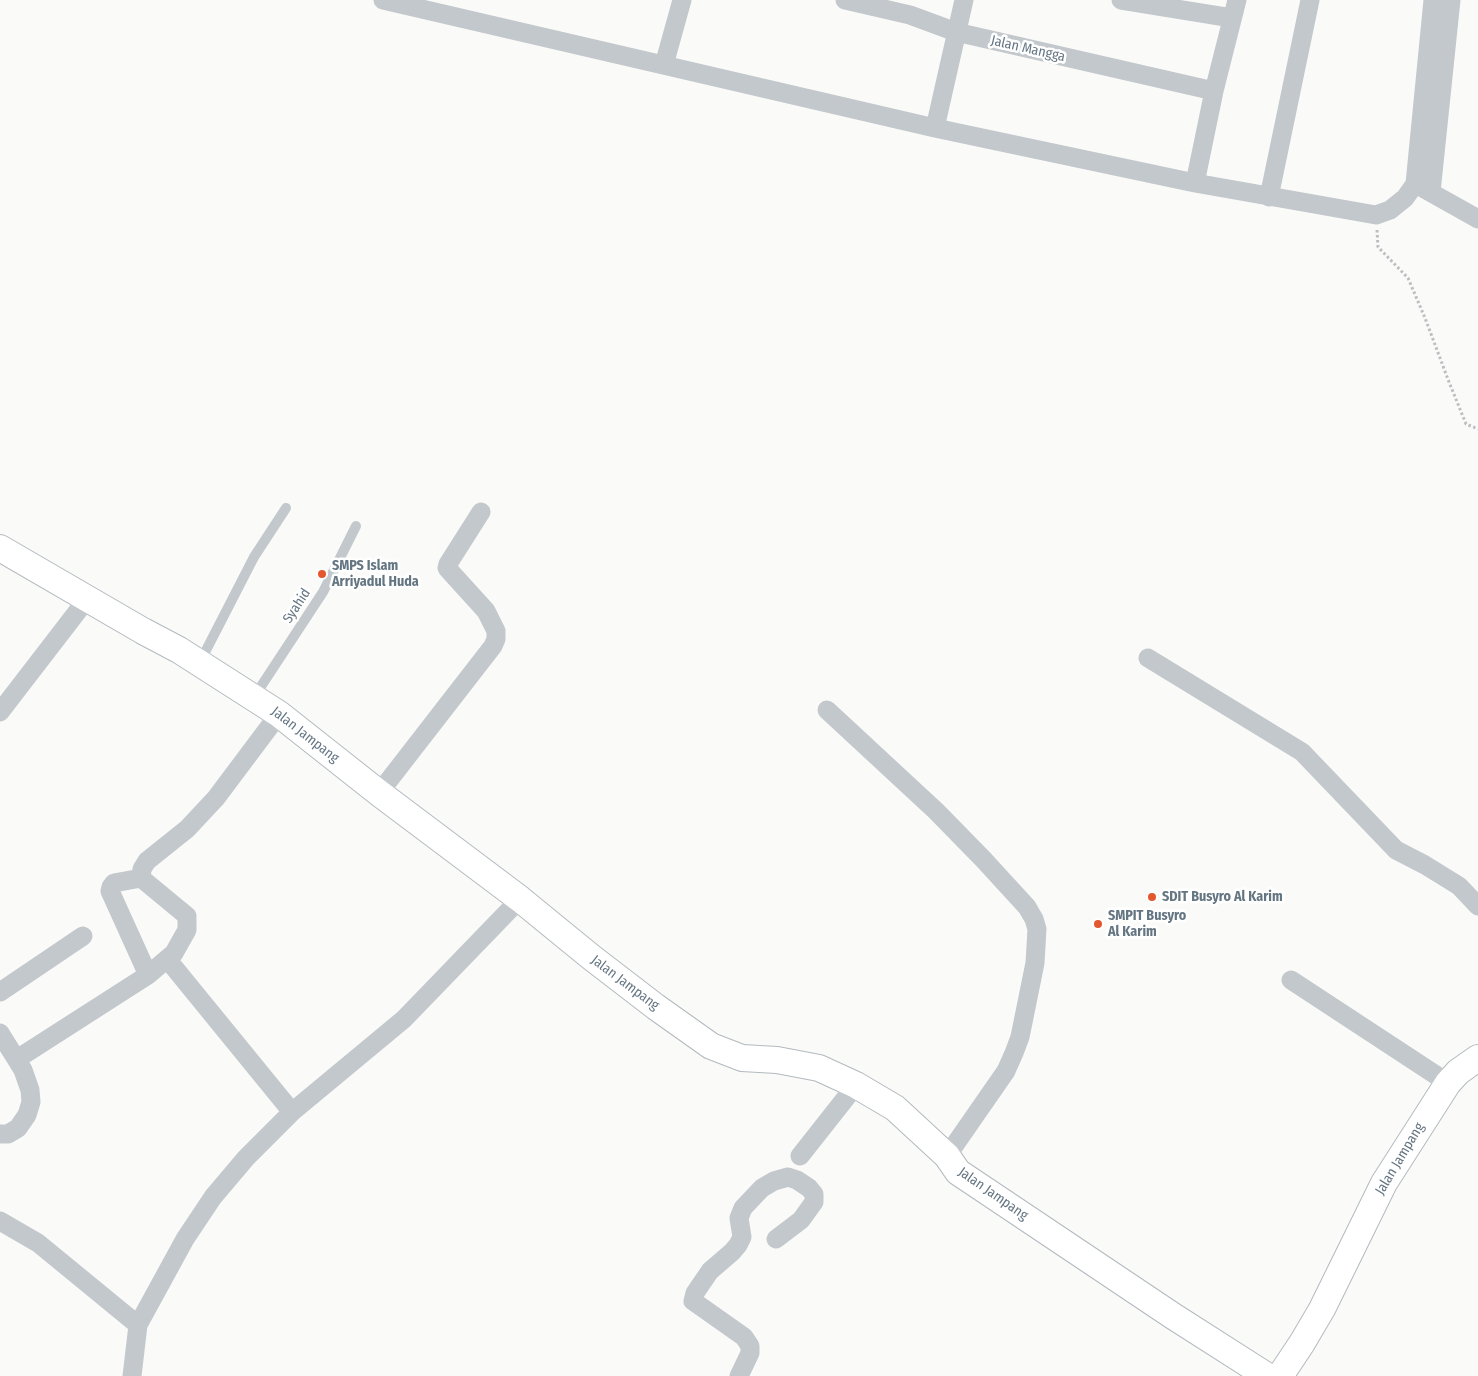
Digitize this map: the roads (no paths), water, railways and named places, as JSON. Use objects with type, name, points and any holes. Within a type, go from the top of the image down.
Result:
[{"type":"street","points":[[383,0],[413,3],[664,65],[935,128],[1268,197],[1376,215],[1390,210],[1405,198],[1423,188]]},
{"type":"street","points":[[664,65],[682,0]]},
{"type":"street","name":"Jalan Mangga","points":[[845,0],[876,3],[956,32],[1214,91]]},
{"type":"street","points":[[935,128],[964,0]]},
{"type":"street","points":[[1121,0],[1153,2],[1232,18]]},
{"type":"street","points":[[1195,183],[1214,91],[1237,0]]},
{"type":"street","points":[[1268,197],[1310,0]]},
{"type":"street","points":[[1423,188],[1433,0]]},
{"type":"street","points":[[1423,188],[1451,0]]},
{"type":"street","points":[[1423,188],[1478,219]]},
{"type":"street","points":[[379,793],[493,646],[496,639],[496,631],[486,611],[447,568],[481,512]]},
{"type":"street","name":"Jalan Jampang","points":[[0,548],[200,663],[279,714],[379,793],[520,899],[605,968],[711,1046],[742,1058],[777,1060],[819,1068],[856,1085],[895,1108],[947,1156],[958,1172],[1173,1316],[1267,1376]]},
{"type":"street","points":[[0,712],[87,599]]},
{"type":"street","points":[[1148,658],[1302,752],[1396,850],[1459,886],[1478,906]]},
{"type":"street","points":[[826,710],[936,811],[983,859],[1027,907],[1037,929],[1035,963],[1020,1037],[1014,1053],[1006,1070],[947,1156]]},
{"type":"street","points":[[141,878],[142,869],[147,862],[187,829],[216,798],[279,714]]},
{"type":"street","points":[[16,1059],[148,975],[168,960],[184,937],[188,924],[187,916],[141,878]]},
{"type":"street","points":[[141,878],[114,883],[110,887],[110,891],[148,975]]},
{"type":"street","points":[[132,1376],[138,1325],[185,1238],[213,1197],[246,1158],[292,1112],[404,1019],[520,899]]},
{"type":"street","points":[[0,992],[82,936]]},
{"type":"street","points":[[168,960],[292,1112]]},
{"type":"street","points":[[1291,980],[1448,1083]]},
{"type":"street","points":[[0,1033],[24,1070],[30,1090],[31,1102],[27,1115],[18,1128],[8,1134],[0,1134]]},
{"type":"street","name":"Jalan Jampang","points":[[1280,1376],[1322,1309],[1384,1183],[1448,1083],[1458,1072],[1478,1058]]},
{"type":"street","points":[[800,1156],[856,1085]]},
{"type":"street","points":[[739,1376],[750,1353],[750,1346],[744,1337],[693,1301],[695,1293],[710,1271],[732,1252],[742,1238],[739,1218],[743,1208],[762,1188],[774,1181],[788,1177],[798,1180],[809,1188],[814,1194],[814,1202],[801,1220],[776,1239]]},
{"type":"street","points":[[0,1221],[38,1243],[138,1325]]},
{"type":"lane","points":[[200,663],[254,556],[286,508]]},
{"type":"lane","name":"Syahid","points":[[254,697],[323,592],[356,526]]},
{"type":"place","name":"SMPS Islam Arriyadul Huda","points":[[322,574]]},
{"type":"place","name":"SDIT Busyro Al Karim","points":[[1152,897]]},
{"type":"place","name":"SMPIT Busyro Al Karim","points":[[1098,924]]}]
